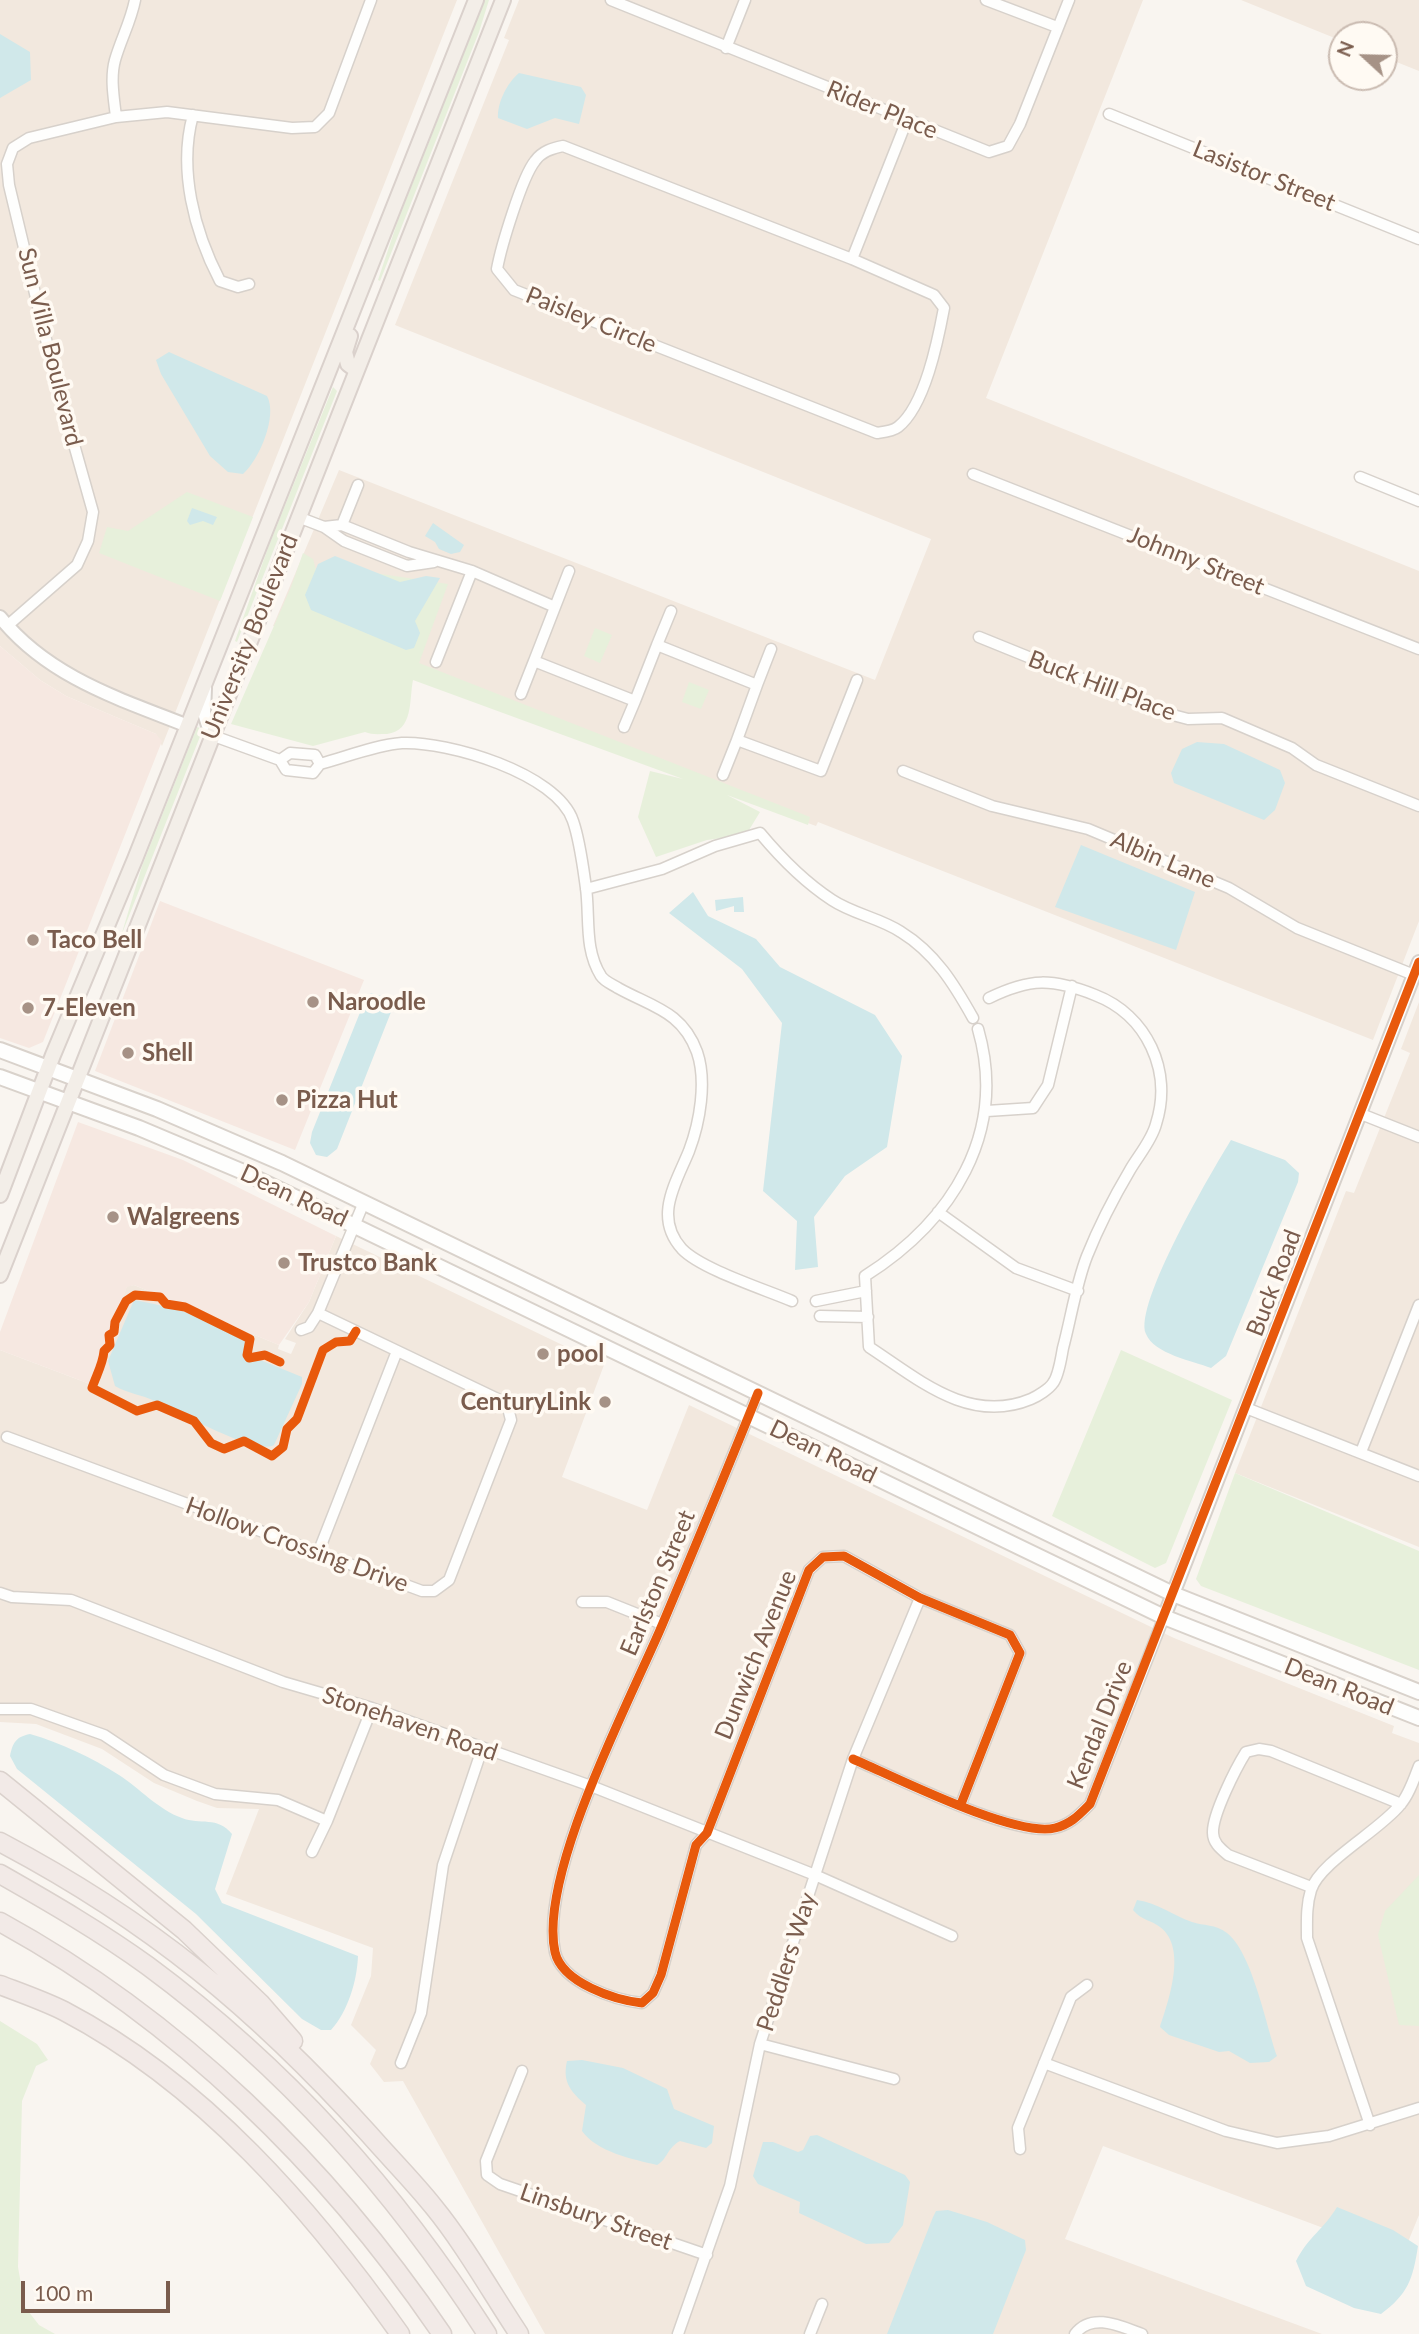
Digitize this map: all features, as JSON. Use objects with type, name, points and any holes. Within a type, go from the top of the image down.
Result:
[{"type":"highway","points":[[0,1781],[143,1895],[211,1954],[290,2034],[306,2066]]},
{"type":"highway","points":[[0,1842],[117,1910],[176,1951],[251,2013],[306,2066],[434,2207],[519,2334]]},
{"type":"highway","points":[[0,1874],[83,1922],[148,1966],[214,2018],[266,2064],[321,2118],[382,2186],[428,2243],[487,2334]]},
{"type":"highway","points":[[0,1922],[102,1984],[151,2021],[260,2114],[339,2196],[400,2272],[442,2334]]},
{"type":"highway","points":[[0,1984],[64,2011],[144,2061],[204,2109],[268,2170],[313,2220],[358,2275],[400,2334]]},
{"type":"main road","name":"University Boulevard","points":[[0,1195],[48,1067],[205,684],[476,0]]},
{"type":"main road","name":"University Boulevard","points":[[0,1275],[503,0]]},
{"type":"main road","points":[[356,370],[348,364],[345,352],[382,238]]},
{"type":"main road","name":"Dean Road","points":[[0,1050],[234,1141],[1173,1594],[1419,1692]]},
{"type":"main road","name":"Dean Road","points":[[0,1077],[188,1148],[355,1225],[1164,1617],[1419,1718]]},
{"type":"street","points":[[116,117],[114,62],[130,23],[135,0]]},
{"type":"street","name":"Sun Villa Boulevard","points":[[4,622],[77,565],[88,541],[93,512],[55,377],[9,185],[7,164],[13,148],[29,138],[116,117],[167,112],[292,128],[316,127],[329,113],[371,0]]},
{"type":"street","name":"Rider Place","points":[[611,0],[989,152],[1008,146],[1020,124],[1069,0]]},
{"type":"street","points":[[726,48],[745,0]]},
{"type":"street","points":[[986,0],[1057,27]]},
{"type":"street","name":"Lasistor Street","points":[[1109,114],[1419,239]]},
{"type":"street","points":[[193,115],[185,143],[185,166],[204,251],[220,281],[238,287],[249,284]]},
{"type":"street","points":[[852,258],[906,120]]},
{"type":"street","name":"Paisley Circle","points":[[564,146],[852,258],[934,295],[944,308],[937,344],[909,415],[896,429],[877,433],[514,290],[498,269],[502,244],[535,161],[551,148],[564,146]]},
{"type":"street","name":"Johnny Street","points":[[973,474],[1419,649]]},
{"type":"street","points":[[1360,477],[1419,501]]},
{"type":"street","points":[[342,525],[358,485]]},
{"type":"street","points":[[298,517],[324,527],[344,541],[407,566],[438,561]]},
{"type":"street","points":[[324,527],[342,525],[472,571],[555,607]]},
{"type":"street","points":[[436,662],[472,571]]},
{"type":"street","points":[[521,694],[569,571]]},
{"type":"street","points":[[624,727],[671,611]]},
{"type":"street","points":[[4,622],[34,652],[64,673],[188,726]]},
{"type":"street","name":"Buck Hill Place","points":[[979,637],[1169,714],[1188,719],[1222,718],[1292,748],[1316,765],[1419,806]]},
{"type":"street","points":[[657,645],[757,685]]},
{"type":"street","points":[[723,775],[771,649]]},
{"type":"street","points":[[534,661],[635,701]]},
{"type":"street","points":[[737,740],[821,771],[857,680]]},
{"type":"street","points":[[205,684],[204,713],[211,735],[280,760],[286,770],[313,773],[320,764],[400,743],[436,745],[470,752],[534,782],[562,800],[573,820],[586,889],[592,958],[603,979],[667,1011],[686,1030],[697,1054],[702,1086],[696,1128],[671,1186],[666,1209],[675,1237],[683,1249],[701,1262],[792,1301]]},
{"type":"street","points":[[280,760],[290,753],[315,755],[320,764]]},
{"type":"street","name":"Albin Lane","points":[[903,771],[992,806],[1088,829],[1229,888],[1297,928],[1417,968]]},
{"type":"street","points":[[586,889],[662,869],[715,846],[760,833],[808,881],[833,901],[901,932],[924,951],[950,976],[973,1018]]},
{"type":"street","name":"Buck Road","points":[[1164,1617],[1417,968]]},
{"type":"street","points":[[978,1029],[984,1052],[987,1111],[982,1135],[967,1173],[938,1212],[913,1238],[865,1276],[869,1347],[950,1400],[976,1406],[1012,1406],[1035,1398],[1053,1383],[1087,1257],[1108,1210],[1156,1126],[1163,1086],[1155,1054],[1140,1026],[1112,1002],[1072,986],[1019,984],[989,998]]},
{"type":"street","points":[[987,1111],[1033,1108],[1048,1085],[1072,986]]},
{"type":"street","points":[[1361,1114],[1419,1137]]},
{"type":"street","points":[[301,1330],[309,1327],[318,1313],[364,1202]]},
{"type":"street","points":[[938,1212],[1016,1268],[1078,1291]]},
{"type":"street","points":[[816,1301],[866,1291]]},
{"type":"street","points":[[1362,1452],[1419,1305]]},
{"type":"street","name":"Hollow Crossing Drive","points":[[7,1437],[422,1591],[434,1591],[449,1580],[511,1420],[508,1408],[502,1401],[318,1313]]},
{"type":"street","points":[[820,1316],[868,1317]]},
{"type":"street","points":[[318,1553],[397,1351]]},
{"type":"street","name":"Earlston Street","points":[[591,1786],[758,1393]]},
{"type":"street","points":[[1246,1408],[1419,1476]]},
{"type":"street","name":"Dunwich Avenue","points":[[591,1786],[560,1878],[554,1917],[555,1954],[570,1976],[623,2001],[642,2003],[653,1993],[661,1975],[696,1845],[707,1833],[810,1570],[823,1558],[844,1556],[920,1598],[1010,1635],[1020,1653],[961,1804]]},
{"type":"street","name":"Stonehaven Road","points":[[0,1593],[12,1597],[71,1600],[283,1682],[372,1708],[591,1786],[815,1875],[952,1936]]},
{"type":"street","name":"Peddlers Way","points":[[678,2334],[730,2186],[760,2044],[853,1759],[920,1598]]},
{"type":"street","points":[[582,1602],[607,1602],[662,1624]]},
{"type":"street","name":"Kendal Drive","points":[[853,1759],[1013,1825],[1053,1829],[1073,1822],[1090,1804],[1164,1617]]},
{"type":"street","points":[[312,1852],[372,1708]]},
{"type":"street","points":[[0,1709],[31,1709],[104,1735],[164,1775],[215,1794],[278,1800],[327,1821]]},
{"type":"street","points":[[401,2063],[421,2013],[443,1865],[482,1749]]},
{"type":"street","points":[[1311,1887],[1228,1854],[1218,1847],[1213,1834],[1215,1821],[1246,1752],[1259,1749],[1271,1751],[1401,1804]]},
{"type":"street","points":[[1370,2125],[1307,1938],[1306,1914],[1311,1887],[1334,1859],[1359,1843],[1401,1804],[1419,1766]]},
{"type":"street","points":[[1020,2149],[1018,2128],[1044,2063],[1071,1997],[1087,1985]]},
{"type":"street","points":[[760,2044],[894,2079]]},
{"type":"street","points":[[1044,2063],[1249,2138],[1277,2143],[1305,2141],[1370,2125],[1419,2108]]},
{"type":"street","name":"Linsbury Street","points":[[522,2071],[486,2161],[487,2175],[500,2184],[707,2255]]},
{"type":"street","points":[[810,2334],[822,2304]]},
{"type":"street","points":[[1075,2334],[1082,2325],[1093,2322],[1112,2323],[1142,2334]]},
{"type":"shaded area","points":[[0,0],[457,0],[162,746],[156,734],[66,696],[40,680],[0,646]]},
{"type":"shaded area","points":[[519,0],[1143,0],[986,398],[1419,571],[1419,921],[1373,1040],[818,822],[816,826],[273,626],[339,470],[875,680],[931,539],[395,325],[509,40],[504,38]]},
{"type":"shaded area","points":[[1241,0],[1419,0],[1419,71],[1398,63],[1398,21],[1328,21],[1328,35]]},
{"type":"shaded area","points":[[0,646],[40,680],[66,696],[156,734],[162,741],[43,1042],[29,1048],[0,1038]]},
{"type":"shaded area","points":[[160,901],[364,980],[295,1150],[95,1071]]},
{"type":"shaded area","points":[[1419,1002],[1419,1547],[1235,1473],[1346,1191],[1354,1193],[1410,1053],[1401,1049]]},
{"type":"shaded area","points":[[78,1122],[183,1160],[336,1236],[309,1302],[279,1345],[134,1285],[127,1287],[90,1384],[0,1350],[0,1332]]},
{"type":"shaded area","points":[[336,1236],[604,1365],[562,1477],[647,1510],[689,1405],[1174,1638],[1394,1726],[1392,1733],[1419,1743],[1419,2215],[1384,2301],[1353,2239],[1103,2146],[1065,2239],[1322,2334],[545,2334],[403,2081],[384,2082],[370,2064],[376,2050],[351,2025],[371,1976],[373,1948],[226,1894],[259,1809],[217,1808],[154,1783],[102,1749],[36,1724],[0,1722],[0,1350],[90,1384],[127,1286],[134,1285],[279,1345],[278,1349],[291,1354],[296,1343],[285,1339],[309,1302]]},
{"type":"green space","points":[[485,0],[489,0],[479,32],[380,281],[378,280],[398,220]]},
{"type":"green space","points":[[333,387],[337,391],[237,642],[235,641],[269,545]]},
{"type":"green space","points":[[187,492],[253,517],[220,601],[99,553],[107,527],[128,531]]},
{"type":"green space","points":[[303,553],[313,559],[316,570],[368,572],[448,584],[419,663],[810,817],[808,825],[727,795],[760,812],[746,835],[707,840],[656,857],[638,817],[650,771],[683,779],[413,680],[409,713],[402,727],[396,732],[365,732],[313,746],[231,724],[291,587]]},
{"type":"green space","points":[[595,628],[612,635],[600,663],[584,656]]},
{"type":"green space","points":[[689,682],[709,690],[701,709],[682,702]]},
{"type":"green space","points":[[197,727],[203,729],[121,936],[142,866]]},
{"type":"green space","points":[[1121,1350],[1232,1400],[1166,1563],[1155,1568],[1052,1516]]},
{"type":"green space","points":[[1235,1473],[1419,1551],[1419,1670],[1201,1586],[1196,1579]]},
{"type":"green space","points":[[1419,1875],[1419,2026],[1399,2025],[1378,1935],[1385,1911]]},
{"type":"green space","points":[[0,2021],[37,2044],[48,2060],[36,2066],[22,2101],[18,2267],[25,2307],[39,2325],[55,2334],[0,2334]]},
{"type":"water","points":[[0,34],[30,52],[31,80],[0,98]]},
{"type":"water","points":[[519,73],[581,87],[586,95],[579,124],[555,118],[527,129],[498,118],[504,94]]},
{"type":"water","points":[[169,352],[267,396],[270,415],[265,437],[255,459],[243,474],[228,472],[210,456],[161,374],[156,360]]},
{"type":"water","points":[[192,508],[217,517],[213,525],[203,521],[190,525],[187,521]]},
{"type":"water","points":[[433,523],[464,545],[460,552],[451,554],[439,549],[435,542],[425,536]]},
{"type":"water","points":[[335,556],[400,582],[426,576],[440,578],[415,621],[420,633],[414,648],[406,650],[311,610],[305,595],[318,564]]},
{"type":"water","points":[[1197,742],[1224,744],[1280,770],[1285,783],[1275,810],[1264,820],[1174,783],[1171,773],[1182,749]]},
{"type":"water","points":[[1081,845],[1195,892],[1176,950],[1055,907]]},
{"type":"water","points":[[693,892],[708,916],[756,939],[780,967],[875,1015],[902,1056],[887,1147],[845,1176],[814,1217],[818,1267],[795,1270],[797,1221],[763,1191],[782,1023],[742,969],[669,913]]},
{"type":"water","points":[[743,897],[744,912],[734,912],[734,906],[716,911],[715,900]]},
{"type":"water","points":[[371,993],[389,998],[393,1007],[337,1149],[327,1157],[316,1155],[310,1143],[312,1132],[363,1005]]},
{"type":"water","points":[[1231,1140],[1285,1160],[1299,1173],[1298,1182],[1226,1356],[1211,1368],[1157,1347],[1146,1334],[1145,1319],[1162,1268],[1208,1178]]},
{"type":"water","points":[[134,1300],[179,1310],[226,1327],[251,1341],[246,1353],[249,1358],[302,1377],[302,1384],[274,1445],[265,1447],[234,1438],[155,1401],[115,1386],[108,1361]]},
{"type":"water","points":[[30,1734],[98,1762],[174,1814],[227,1828],[232,1834],[215,1889],[222,1903],[358,1956],[350,1995],[331,2030],[321,2030],[302,2019],[196,1914],[17,1769],[10,1756],[12,1747],[18,1739]]},
{"type":"water","points":[[1137,1900],[1192,1922],[1218,1928],[1236,1942],[1251,1972],[1277,2056],[1269,2062],[1250,2063],[1229,2051],[1219,2052],[1169,2035],[1160,2027],[1174,1976],[1173,1948],[1160,1927],[1133,1910]]},
{"type":"water","points":[[582,2060],[623,2068],[667,2089],[674,2109],[714,2126],[712,2143],[706,2148],[680,2141],[657,2165],[616,2154],[597,2144],[582,2131],[586,2105],[572,2091],[567,2081],[567,2061]]},
{"type":"water","points":[[817,2135],[905,2175],[910,2182],[903,2225],[889,2243],[866,2244],[799,2213],[800,2202],[758,2184],[753,2176],[763,2142],[773,2142],[798,2152],[803,2150],[810,2136]]},
{"type":"water","points":[[1337,2207],[1393,2230],[1418,2246],[1408,2285],[1397,2300],[1381,2314],[1354,2308],[1306,2286],[1296,2261]]},
{"type":"water","points":[[948,2210],[987,2222],[1025,2240],[1026,2250],[993,2334],[887,2334],[933,2217],[936,2211]]},
{"type":"cycle path","points":[[853,1759],[955,1804],[1012,1824],[1037,1829],[1066,1824],[1090,1804],[1419,962]]},
{"type":"cycle path","points":[[280,1362],[265,1355],[249,1358],[247,1355],[250,1339],[185,1307],[166,1304],[160,1297],[135,1295],[126,1301],[115,1322],[114,1332],[109,1335],[110,1345],[104,1351],[92,1388],[137,1411],[157,1405],[194,1421],[211,1443],[224,1449],[244,1441],[272,1456],[283,1447],[287,1429],[297,1419],[323,1350],[336,1342],[350,1341],[356,1331]]},
{"type":"cycle path","points":[[758,1393],[663,1623],[610,1740],[573,1834],[560,1878],[553,1919],[555,1952],[560,1963],[578,1981],[604,1994],[642,2003],[653,1993],[661,1975],[696,1845],[707,1833],[809,1570],[823,1557],[844,1556],[920,1598],[1010,1635],[1020,1653],[961,1804]]},
{"type":"place","name":"Taco Bell","points":[[33,940]]},
{"type":"place","name":"Naroodle","points":[[313,1002]]},
{"type":"place","name":"7-Eleven","points":[[28,1008]]},
{"type":"place","name":"Shell","points":[[128,1053]]},
{"type":"place","name":"Pizza Hut","points":[[282,1100]]},
{"type":"place","name":"Walgreens","points":[[113,1217]]},
{"type":"place","name":"Trustco Bank","points":[[284,1263]]},
{"type":"place","name":"pool","points":[[543,1354]]},
{"type":"place","name":"CenturyLink","points":[[605,1402]]}]
